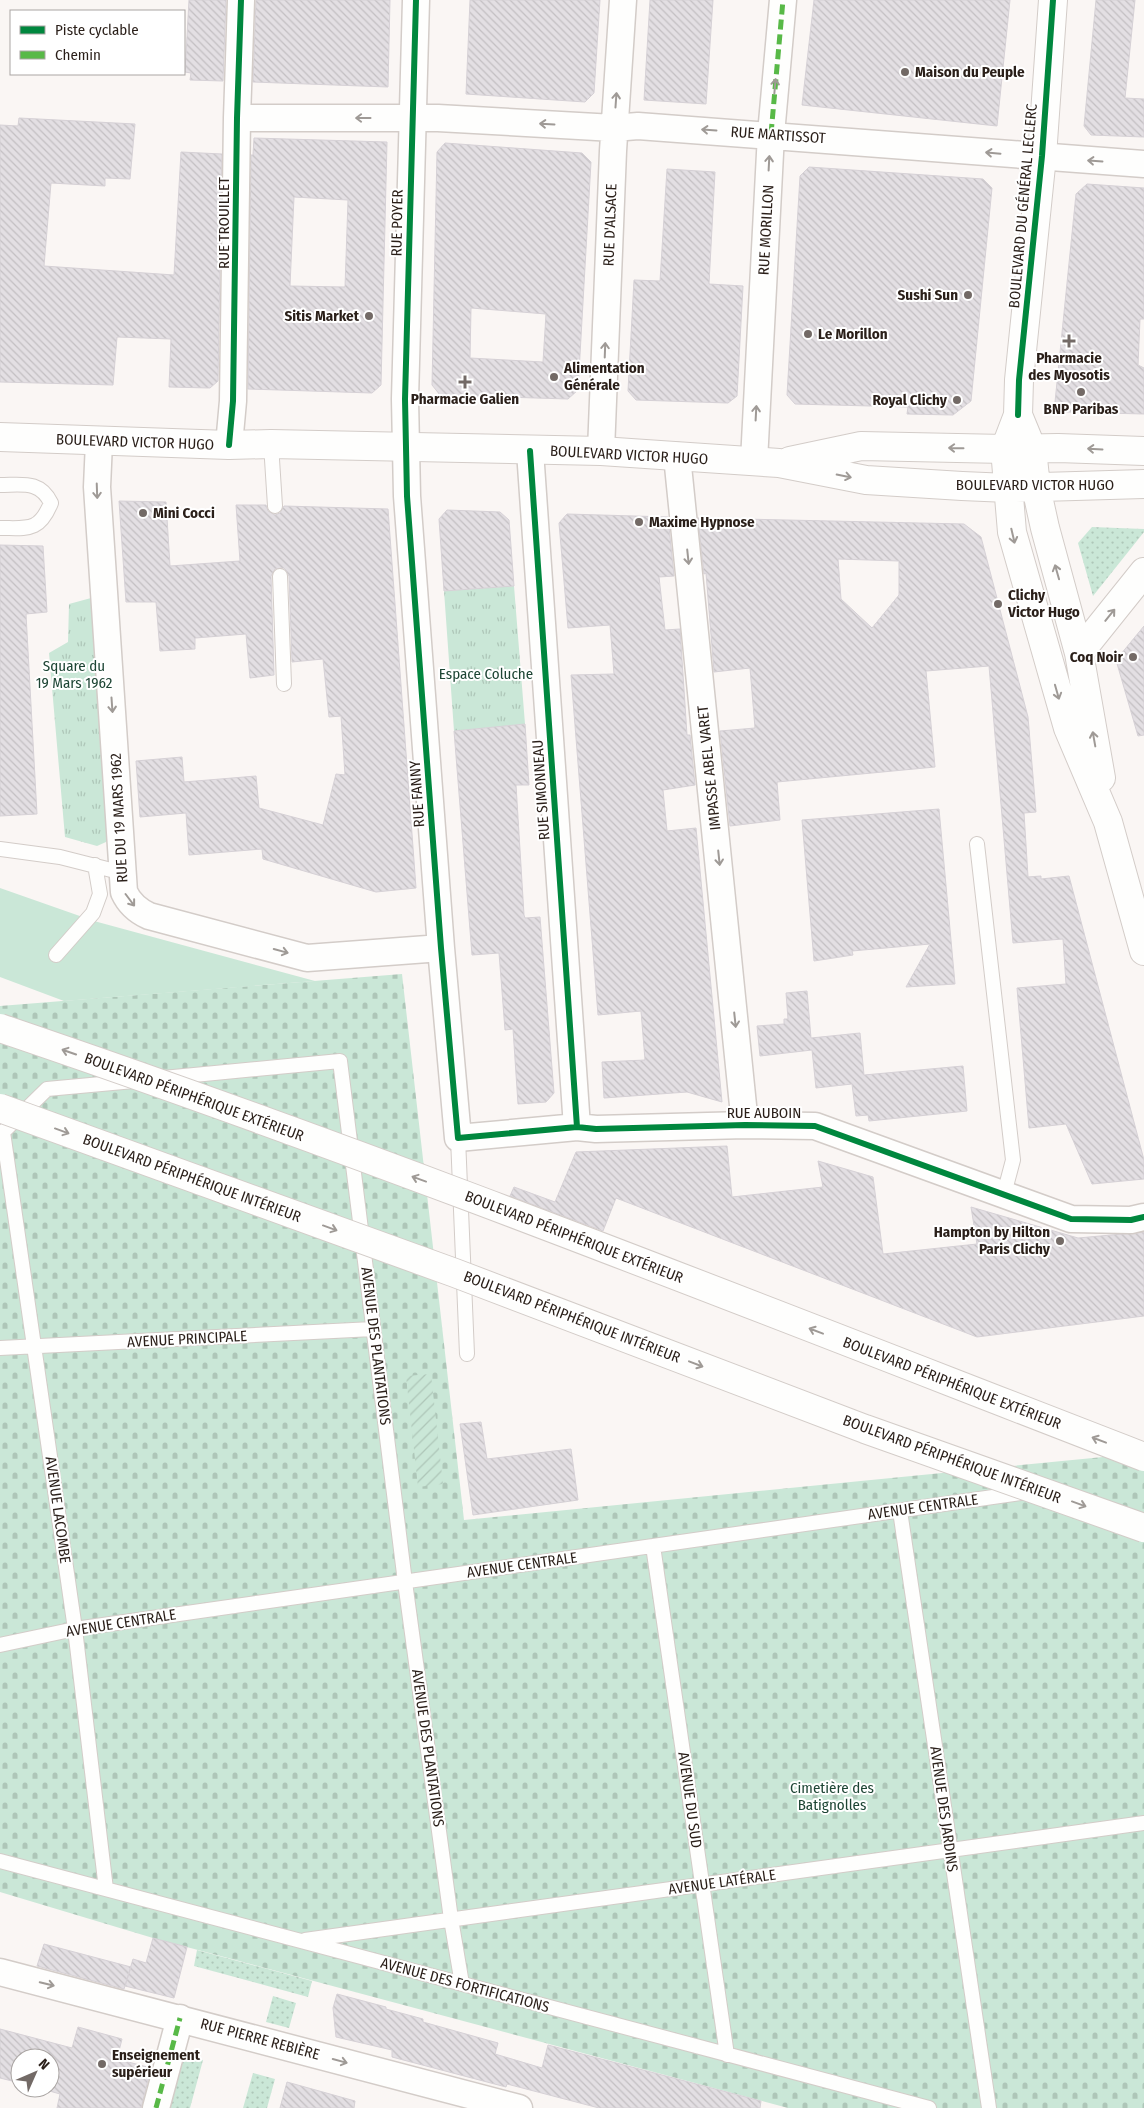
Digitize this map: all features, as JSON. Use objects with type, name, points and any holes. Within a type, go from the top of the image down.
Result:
[{"type":"main road","name":"BOULEVARD DU GÉNÉRAL LECLERC","points":[[1053,0],[1042,156],[1019,386],[1018,415],[1005,449],[1012,532],[1068,728],[1108,822]]},
{"type":"main road","name":"BOULEVARD DU GÉNÉRAL LECLERC","points":[[1018,415],[1032,448],[1036,487],[1045,528],[1080,653],[1108,822],[1144,951]]},
{"type":"main road","name":"BOULEVARD VICTOR HUGO","points":[[0,438],[230,445],[271,444],[530,451],[601,451],[766,462],[866,480],[1008,488],[1144,484]]},
{"type":"main road","name":"BOULEVARD VICTOR HUGO","points":[[766,462],[861,446],[1005,449],[1065,448],[1144,451]]},
{"type":"main road","points":[[1080,653],[1144,572]]},
{"type":"main road","name":"BOULEVARD PÉRIPHÉRIQUE EXTÉRIEUR","points":[[0,1028],[119,1068],[481,1202],[1144,1457]]},
{"type":"main road","name":"BOULEVARD PÉRIPHÉRIQUE INTÉRIEUR","points":[[1,1120],[455,1273],[865,1429],[1144,1528]]},
{"type":"street","name":"RUE TROUILLET","points":[[230,445],[233,402],[237,118],[241,0]]},
{"type":"street","name":"RUE POYER","points":[[406,448],[405,399],[416,0]]},
{"type":"street","name":"RUE D'ALSACE","points":[[601,451],[614,128],[623,0]]},
{"type":"street","name":"RUE MORILLON","points":[[766,462],[771,134],[783,0]]},
{"type":"street","name":"RUE MARTISSOT","points":[[237,118],[412,118],[614,128],[638,126],[771,134],[1144,164]]},
{"type":"street","name":"RUE DU 19 MARS 1962","points":[[99,442],[97,487],[124,892],[127,899],[141,912],[307,958],[441,948]]},
{"type":"street","name":"RUE FANNY","points":[[406,448],[407,496],[441,948],[458,1138]]},
{"type":"street","name":"RUE SIMONNEAU","points":[[530,451],[577,1127]]},
{"type":"street","name":"IMPASSE ABEL VARET","points":[[677,456],[745,1125]]},
{"type":"street","name":"RUE AUBOIN","points":[[458,1138],[577,1127],[596,1129],[745,1125],[815,1126],[1071,1219],[1131,1220],[1144,1218]]},
{"type":"street","name":"RUE PIERRE REBIÈRE","points":[[0,1972],[519,2108]]},
{"type":"street","points":[[156,2108],[180,2018]]},
{"type":"lane","points":[[271,444],[275,506]]},
{"type":"lane","points":[[0,485],[34,486],[46,493],[51,503],[41,522],[30,528],[0,528]]},
{"type":"lane","points":[[280,576],[284,684]]},
{"type":"lane","points":[[977,844],[1013,1160],[1004,1194]]},
{"type":"lane","points":[[0,850],[60,857],[124,873]]},
{"type":"lane","points":[[56,954],[93,913],[100,894],[95,866]]},
{"type":"lane","name":"AVENUE DES PLANTATIONS","points":[[1,1120],[48,1089],[340,1060],[405,1582],[462,1984]]},
{"type":"lane","name":"AVENUE LACOMBE","points":[[1,1120],[75,1629],[106,1889]]},
{"type":"lane","name":"RUE FANNY","points":[[458,1138],[467,1354]]},
{"type":"lane","name":"AVENUE PRINCIPALE","points":[[0,1348],[373,1329]]},
{"type":"lane","name":"AVENUE CENTRALE","points":[[0,1645],[75,1629],[1045,1490]]},
{"type":"lane","name":"AVENUE DES JARDINS","points":[[900,1511],[989,2108]]},
{"type":"lane","name":"AVENUE DU SUD","points":[[652,1546],[727,2054]]},
{"type":"lane","name":"AVENUE LATÉRALE","points":[[299,1940],[1144,1823]]},
{"type":"lane","name":"AVENUE DES FORTIFICATIONS","points":[[0,1861],[929,2108]]},
{"type":"green space","points":[[1092,527],[1144,529],[1144,532],[1093,596],[1078,543]]},
{"type":"green space","name":"Espace Coluche","points":[[514,586],[525,724],[454,731],[444,591]]},
{"type":"green space","name":"Square du 19 Mars 1962","points":[[91,598],[108,833],[106,842],[97,846],[65,837],[49,653],[68,642],[69,604]]},
{"type":"green space","points":[[0,888],[94,921],[315,981],[64,1001],[0,977]]},
{"type":"green space","name":"Cimetière des Batignolles","points":[[402,974],[464,1520],[1144,1453],[1144,2108],[788,2108],[153,1938],[0,1892],[0,1006]]},
{"type":"green space","points":[[431,1374],[443,1484],[418,1487],[406,1376]]},
{"type":"green space","points":[[197,1950],[312,1981],[308,1997],[194,1966]]},
{"type":"green space","points":[[273,1996],[296,2003],[289,2028],[266,2022]]},
{"type":"green space","points":[[181,2055],[203,2060],[190,2108],[166,2108]]},
{"type":"green space","points":[[253,2073],[275,2079],[267,2108],[243,2108]]},
{"type":"building","points":[[189,0],[226,0],[223,81],[190,80],[191,73],[185,72]]},
{"type":"building","points":[[256,0],[390,0],[388,87],[253,82]]},
{"type":"building","points":[[470,0],[600,0],[594,93],[585,102],[466,94]]},
{"type":"building","points":[[650,0],[713,0],[706,104],[644,100]]},
{"type":"building","name":"Maison du Peuple","points":[[814,0],[1010,0],[997,126],[802,105]]},
{"type":"building","points":[[1096,0],[1135,0],[1125,98],[1144,99],[1144,137],[1091,135],[1084,126]]},
{"type":"building","points":[[19,118],[135,124],[130,179],[105,178],[105,186],[51,183],[44,266],[174,275],[181,152],[222,154],[218,381],[210,388],[169,387],[171,339],[117,337],[113,385],[0,382],[0,125],[18,126]]},
{"type":"building","points":[[254,138],[387,142],[381,385],[372,393],[248,389],[251,155],[253,155]],"holes":[[[294,197],[348,200],[345,287],[290,286]]]},
{"type":"building","points":[[445,143],[582,153],[591,162],[578,390],[568,399],[440,395],[432,385],[437,152]],"holes":[[[471,308],[546,314],[543,362],[470,358]]]},
{"type":"building","points":[[809,167],[983,179],[992,188],[971,401],[953,415],[907,414],[908,407],[795,404],[787,395],[800,176]]},
{"type":"building","points":[[667,169],[715,172],[709,284],[743,286],[737,396],[728,403],[636,400],[628,391],[634,280],[660,281]]},
{"type":"building","points":[[1087,184],[1144,188],[1144,319],[1140,319],[1138,365],[1144,368],[1144,414],[1066,412],[1057,407],[1055,402],[1076,194]]},
{"type":"building","points":[[119,501],[166,502],[170,566],[240,561],[236,505],[266,505],[268,511],[275,515],[280,513],[284,506],[388,509],[416,888],[376,892],[263,859],[262,849],[189,855],[186,813],[140,817],[136,761],[182,757],[184,782],[256,776],[259,808],[323,825],[336,774],[345,775],[341,716],[329,717],[323,659],[292,662],[289,576],[284,568],[275,569],[271,576],[274,675],[250,678],[246,634],[195,638],[195,649],[160,651],[156,602],[126,602]]},
{"type":"building","points":[[447,510],[500,512],[509,520],[514,586],[444,591],[439,519]]},
{"type":"building","points":[[567,514],[668,517],[674,576],[659,577],[665,630],[680,629],[687,735],[690,735],[695,785],[663,790],[667,831],[696,828],[722,1102],[687,1092],[604,1098],[602,1062],[645,1060],[641,1011],[598,1015],[571,675],[614,674],[610,625],[568,628],[559,523]]},
{"type":"building","points":[[698,518],[964,524],[981,537],[1028,717],[1036,812],[1024,813],[1028,877],[1041,876],[1041,879],[1069,876],[1144,1160],[1144,1179],[1092,1184],[1066,1124],[1029,1128],[1017,988],[1066,984],[1063,939],[1013,943],[989,666],[926,671],[935,767],[777,782],[780,820],[730,826],[720,731],[755,728],[750,668],[714,672],[706,573],[704,574]],"holes":[[[838,559],[899,561],[899,595],[872,628],[841,599]]]},
{"type":"building","points":[[0,545],[43,546],[47,612],[26,614],[37,814],[0,816]]},
{"type":"building","points":[[1144,626],[1144,735],[1138,736],[1116,660]]},
{"type":"building","points":[[525,724],[529,785],[516,785],[524,915],[525,918],[540,917],[554,1093],[546,1102],[518,1104],[513,1029],[505,1030],[499,953],[472,955],[454,731]]},
{"type":"building","points":[[939,809],[955,984],[906,987],[930,944],[852,951],[853,955],[814,961],[802,820]]},
{"type":"building","points":[[807,991],[811,1038],[860,1033],[864,1075],[963,1066],[967,1111],[869,1121],[868,1115],[856,1116],[852,1084],[816,1088],[812,1050],[760,1056],[757,1026],[784,1024],[784,1019],[788,1019],[786,993]]},
{"type":"building","name":"Hampton by Hilton Paris Clichy","points":[[727,1146],[732,1197],[823,1187],[818,1161],[873,1177],[883,1254],[977,1244],[971,1207],[1078,1238],[1144,1232],[1144,1316],[977,1337],[616,1198],[603,1231],[510,1196],[514,1187],[555,1202],[576,1152]]},
{"type":"building","points":[[481,1422],[487,1459],[571,1449],[578,1500],[473,1515],[460,1424]]},
{"type":"building","points":[[153,1938],[187,1947],[174,1998],[125,1986],[133,1959],[146,1963]]},
{"type":"building","points":[[44,1944],[131,1967],[124,1989],[37,1966]]},
{"type":"building","points":[[337,1994],[386,2007],[386,2009],[423,2019],[423,2022],[498,2043],[495,2054],[542,2068],[548,2045],[761,2101],[760,2108],[599,2108],[507,2084],[506,2087],[392,2057],[392,2050],[336,2037],[333,2008]]},
{"type":"building","name":"Enseignement supérieur","points":[[78,2027],[122,2039],[117,2059],[151,2068],[141,2108],[57,2108],[60,2098],[60,2048],[10,2048],[10,2080],[0,2078],[0,2029],[72,2048]]},
{"type":"building","points":[[287,2082],[355,2101],[354,2108],[280,2108]]},
{"type":"marked path","points":[[771,134],[783,0]]},
{"type":"marked path","points":[[156,2108],[180,2018]]},
{"type":"cycle path","points":[[229,445],[233,401],[237,118],[241,0]]},
{"type":"cycle path","points":[[416,0],[405,399],[407,496],[441,948],[458,1138],[577,1127],[596,1129],[745,1125],[815,1126],[1071,1219],[1131,1220],[1144,1217]]},
{"type":"cycle path","points":[[1018,415],[1019,380],[1042,156],[1053,0]]},
{"type":"cycle path","points":[[530,451],[577,1127]]},
{"type":"place","name":"Maison du Peuple","points":[[905,72]]},
{"type":"place","name":"Sushi Sun","points":[[968,295]]},
{"type":"place","name":"Sitis Market","points":[[369,316]]},
{"type":"place","name":"Le Morillon","points":[[808,334]]},
{"type":"place","name":"Pharmacie des Myosotis","points":[[1069,341]]},
{"type":"place","name":"Alimentation Générale","points":[[554,377]]},
{"type":"place","name":"Pharmacie Galien","points":[[465,382]]},
{"type":"place","name":"BNP Paribas","points":[[1081,392]]},
{"type":"place","name":"Royal Clichy","points":[[957,400]]},
{"type":"place","name":"Mini Cocci","points":[[143,513]]},
{"type":"place","name":"Maxime Hypnose","points":[[639,522]]},
{"type":"place","name":"Clichy Victor Hugo","points":[[998,604]]},
{"type":"place","name":"Coq Noir","points":[[1133,657]]},
{"type":"place","name":"Hampton by Hilton Paris Clichy","points":[[1060,1241]]},
{"type":"place","name":"Enseignement supérieur","points":[[102,2064]]}]
